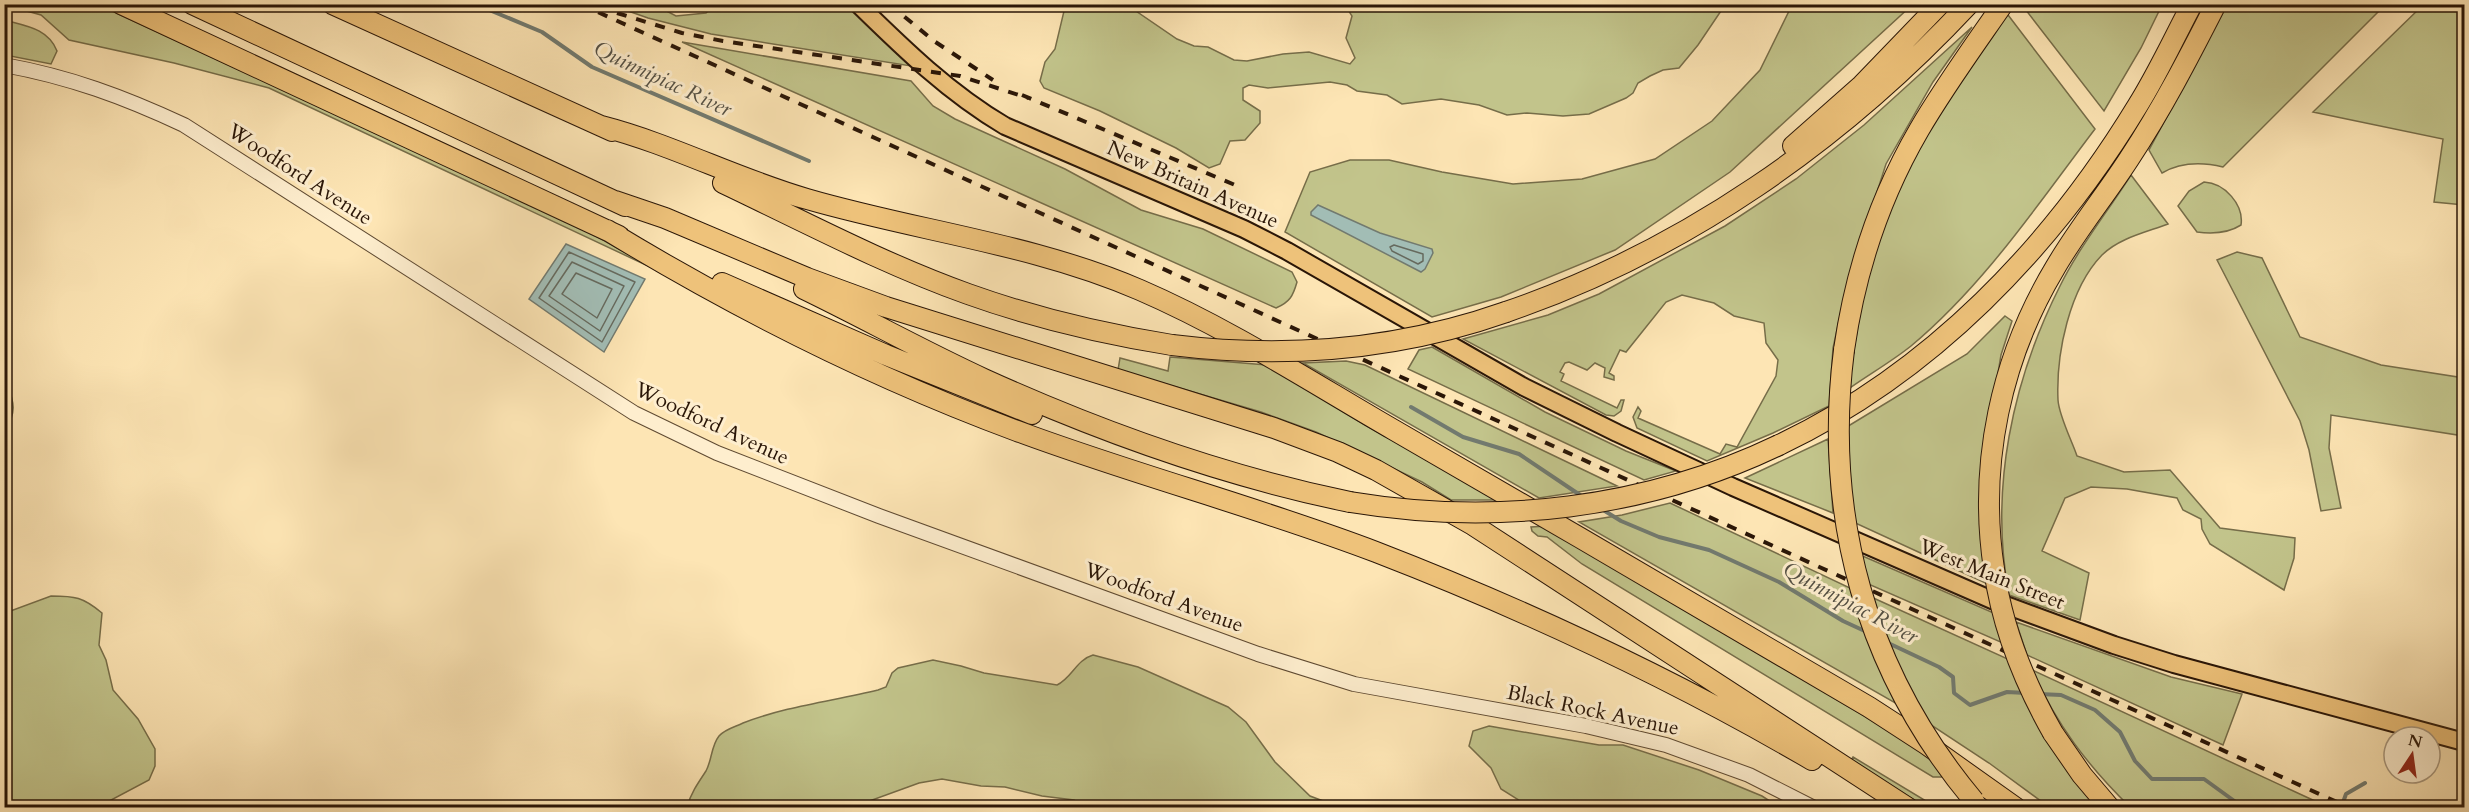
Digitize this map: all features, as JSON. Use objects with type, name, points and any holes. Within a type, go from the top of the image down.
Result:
[{"type":"highway","points":[[121,4],[607,230],[824,328],[1003,403],[1106,440],[1151,452],[1186,458]]},
{"type":"highway","points":[[192,4],[796,285],[1007,389],[1093,425],[1186,458],[1286,488],[1350,502],[1406,510],[1461,513],[1518,512],[1578,506],[1669,486],[1724,468],[1779,445],[1852,406],[1898,376],[1966,318],[2016,269],[2076,196],[2121,132],[2148,88],[2192,4]]},
{"type":"highway","points":[[332,4],[887,260],[957,290],[1005,307],[1073,326],[1172,345],[1266,352],[1357,347],[1446,331],[1560,292],[1625,263],[1695,226],[1801,156],[1859,111],[1915,60],[1969,4]]},
{"type":"highway","points":[[1750,191],[1781,156],[1862,86],[1940,4]]},
{"type":"highway","points":[[1977,804],[1938,754],[1908,705],[1880,645],[1860,588],[1846,532],[1839,474],[1838,419],[1844,350],[1862,266],[1897,172],[1931,110],[2003,4]]},
{"type":"highway","points":[[2110,807],[2082,775],[2053,733],[2035,700],[2017,658],[2001,608],[1994,569],[1989,507],[1992,453],[2002,392],[2017,343],[2055,267],[2151,124],[2216,4]]},
{"type":"highway","points":[[600,126],[637,137],[785,192],[879,219],[1055,259],[1112,278],[1168,302],[1485,482],[1869,707],[2016,807]]},
{"type":"highway","points":[[615,201],[656,215],[807,278],[886,307],[1274,428],[1338,452],[1376,470],[1473,525],[1908,807]]},
{"type":"highway","points":[[607,230],[681,274],[752,312],[857,364],[949,405],[1094,459],[1374,551],[1571,634],[1737,718],[1891,807]]},
{"type":"main road","name":"New Britain Avenue","points":[[858,4],[952,91],[996,120],[1038,141],[1244,229],[1287,251],[1524,387]]},
{"type":"main road","name":"West Main Street","points":[[1524,387],[1617,434],[1733,487],[1970,591],[2054,624],[2193,669],[2464,742]]},
{"type":"street","name":"Woodford Avenue","points":[[4,65],[72,80],[133,102],[193,131],[591,386],[671,432],[752,467],[879,516],[1213,639],[1354,684]]},
{"type":"street","name":"Black Rock Avenue","points":[[1354,684],[1586,726],[1666,745],[1749,775],[1814,807]]},
{"type":"green space","points":[[1070,4],[1127,5],[1177,39],[1194,46],[1208,47],[1234,60],[1247,61],[1309,52],[1350,64],[1355,58],[1346,38],[1352,16],[1345,5],[1725,5],[1679,68],[1663,70],[1650,76],[1638,83],[1633,93],[1626,98],[1589,114],[1507,115],[1479,105],[1441,99],[1402,104],[1387,95],[1357,91],[1347,85],[1330,82],[1268,88],[1249,85],[1243,88],[1243,100],[1260,111],[1260,123],[1245,140],[1230,141],[1220,164],[1209,168],[1176,148],[1100,111],[1044,88],[1040,81],[1045,62],[1055,49],[1064,11]]},
{"type":"green space","points":[[5,5],[99,5],[572,223],[663,273],[269,88],[174,63],[69,40],[41,15]]},
{"type":"green space","points":[[611,5],[655,5],[676,16],[706,13],[714,5],[848,5],[911,66],[711,34],[648,18]]},
{"type":"green space","points":[[1792,5],[1912,5],[1730,172],[1615,250],[1501,297],[1432,317],[1285,232],[1310,172],[1350,160],[1389,160],[1513,184],[1582,179],[1655,159],[1712,121],[1760,70]]},
{"type":"green space","points":[[2022,5],[2162,5],[2141,48],[2104,111]]},
{"type":"green space","points":[[2227,5],[2385,5],[2223,167],[2192,164],[2169,169],[2162,173],[2149,150]]},
{"type":"green space","points":[[2423,5],[2464,5],[2464,205],[2434,202],[2443,139],[2313,112]]},
{"type":"green space","points":[[2005,11],[2095,129],[2009,243],[1963,297],[1911,346],[1847,390],[1866,279],[1903,172]]},
{"type":"green space","points":[[4,20],[28,26],[48,37],[57,51],[51,64],[5,55]]},
{"type":"green space","points":[[1972,27],[1933,82],[1886,164],[1846,288],[1833,348],[1829,406],[1707,461],[1637,428],[1633,417],[1638,407],[1641,411],[1638,418],[1720,454],[1726,444],[1737,447],[1776,376],[1778,360],[1766,343],[1764,323],[1734,316],[1714,303],[1682,295],[1666,302],[1626,352],[1620,350],[1609,373],[1614,376],[1614,380],[1604,377],[1605,368],[1595,363],[1587,370],[1569,362],[1565,363],[1560,372],[1564,374],[1561,381],[1617,408],[1621,400],[1624,400],[1621,411],[1614,416],[1606,415],[1463,339],[1548,315],[1599,294],[1725,226],[1796,179],[1864,125]]},
{"type":"green space","points":[[682,42],[911,81],[933,106],[955,119],[1065,169],[1141,210],[1203,229],[1292,272],[1297,282],[1294,291],[1288,301],[1276,308]]},
{"type":"green space","points":[[2131,175],[2168,224],[2134,236],[2109,249],[2091,269],[2073,304],[2062,343],[2058,400],[2063,421],[2077,456],[2124,472],[2170,470],[2220,528],[2295,538],[2294,558],[2284,590],[2210,544],[2202,529],[2201,519],[2183,510],[2177,498],[2127,489],[2091,487],[2065,498],[2042,551],[2089,573],[2080,620],[2009,595],[2003,555],[2004,476],[2017,398],[2043,322],[2075,258]]},
{"type":"green space","points":[[2204,182],[2219,186],[2232,196],[2239,210],[2241,225],[2219,233],[2197,232],[2178,206],[2189,191]]},
{"type":"green space","points":[[2237,252],[2262,258],[2300,337],[2381,365],[2464,378],[2464,436],[2331,415],[2329,448],[2341,508],[2321,511],[2309,450],[2300,421],[2217,260]]},
{"type":"green space","points":[[2005,316],[2012,321],[2001,355],[1992,409],[1990,585],[1851,521],[1845,428],[1967,354]]},
{"type":"green space","points":[[1432,347],[1545,412],[1626,451],[1676,471],[1644,480],[1408,369],[1419,350]]},
{"type":"green space","points":[[1170,357],[1267,365],[1365,425],[1501,500],[1451,500],[1422,482],[1316,432],[1261,412],[1118,370],[1120,358],[1168,371]]},
{"type":"green space","points":[[1346,361],[1365,365],[1617,486],[1539,498],[1303,363]]},
{"type":"green space","points":[[5,383],[7,383],[13,402],[13,413],[5,430]]},
{"type":"green space","points":[[1828,439],[1833,513],[1745,478]]},
{"type":"green space","points":[[1670,503],[1850,588],[1871,649],[1897,704],[1579,522],[1622,515]]},
{"type":"green space","points":[[1547,526],[1926,753],[1943,777],[1933,777],[1582,564],[1547,537],[1538,536],[1531,527]]},
{"type":"green space","points":[[1858,554],[1996,614],[2005,644],[1866,583]]},
{"type":"green space","points":[[51,596],[78,598],[102,613],[99,645],[106,660],[113,690],[138,719],[155,749],[155,766],[149,780],[98,807],[5,807],[5,613]]},
{"type":"green space","points":[[1869,596],[2010,660],[2102,807],[2049,807],[1989,763],[1925,721],[1902,679]]},
{"type":"green space","points":[[2016,622],[2171,677],[2242,694],[2223,745],[2027,655]]},
{"type":"green space","points":[[1093,655],[1138,667],[1228,707],[1246,722],[1275,762],[1310,796],[1339,807],[1085,807],[1074,800],[1042,796],[1005,787],[981,786],[942,779],[919,783],[853,807],[687,807],[708,767],[714,744],[719,736],[743,723],[793,708],[878,690],[886,687],[892,673],[898,668],[933,660],[984,673],[1057,685],[1067,678],[1082,661]]},
{"type":"green space","points":[[2032,670],[2328,807],[2130,807],[2100,776],[2074,743],[2052,709]]},
{"type":"green space","points":[[1489,726],[1599,745],[1623,745],[1699,770],[1762,796],[1779,807],[1530,807],[1501,789],[1491,768],[1469,746],[1473,731]]},
{"type":"green space","points":[[1853,757],[1936,807],[1925,807],[1851,760]]},
{"type":"water","points":[[1318,205],[1380,233],[1432,249],[1433,253],[1425,269],[1421,272],[1311,215]]},
{"type":"water","points":[[566,244],[645,279],[604,352],[529,299]]},
{"type":"waterway","name":"Quinnipiac River","points":[[475,4],[542,32],[592,67],[809,161]]},
{"type":"waterway","name":"Quinnipiac River","points":[[1411,407],[1463,437],[1519,454],[1583,497]]},
{"type":"waterway","name":"Quinnipiac River","points":[[1600,508],[1621,521],[1659,537],[1709,550],[1779,582],[1843,621],[1869,633]]},
{"type":"waterway","name":"Quinnipiac River","points":[[1886,642],[1939,667],[1953,677],[1954,693],[1970,705],[2007,692],[2026,693]]},
{"type":"waterway","name":"Quinnipiac River","points":[[2039,694],[2061,695],[2095,710],[2120,732],[2135,761],[2152,779],[2204,779],[2244,808]]},
{"type":"waterway","name":"Quinnipiac River","points":[[2341,808],[2346,794],[2365,783]]},
{"type":"railway","points":[[580,4],[2350,808]]},
{"type":"railway","points":[[889,4],[934,41],[993,80]]},
{"type":"railway","points":[[617,13],[682,33],[723,41],[960,76],[1028,98]]},
{"type":"railway","points":[[1022,95],[1235,185]]}]
